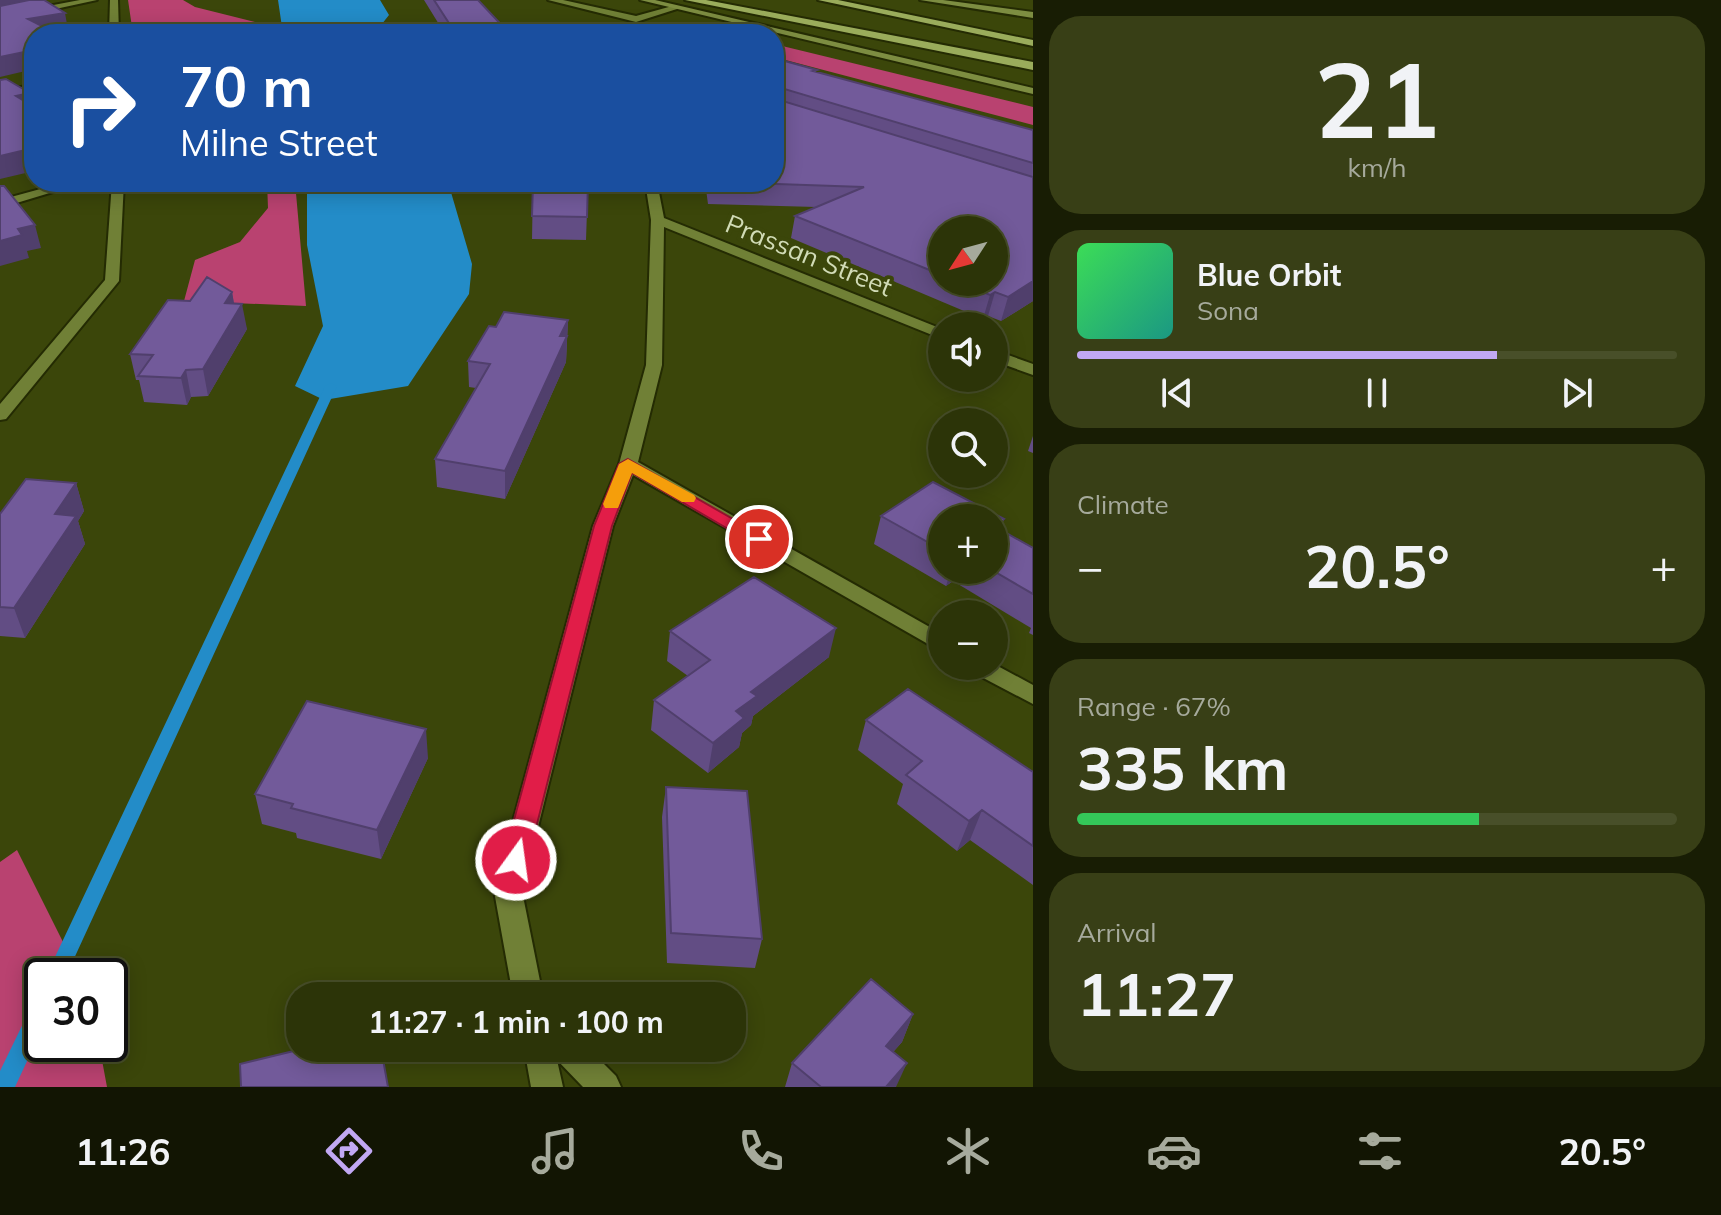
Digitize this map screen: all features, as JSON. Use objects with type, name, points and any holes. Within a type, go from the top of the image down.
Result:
[{"type":"highway","points":[[690,0],[1033,64]]},
{"type":"highway","points":[[746,0],[1033,64]]},
{"type":"highway","points":[[823,0],[1033,43]]},
{"type":"main road","points":[[644,0],[745,24]]},
{"type":"main road","points":[[924,0],[1033,15]]},
{"type":"main road","points":[[784,33],[1033,91]]},
{"type":"street","points":[[0,18],[93,0]]},
{"type":"street","points":[[114,0],[114,24]]},
{"type":"street","points":[[552,0],[636,19],[676,8]]},
{"type":"street","points":[[0,95],[24,89]]},
{"type":"street","points":[[0,204],[44,192]]},
{"type":"street","points":[[0,415],[112,281],[117,192]]},
{"type":"street","points":[[525,982],[508,891],[603,526],[628,464],[654,365],[658,220],[653,192]]},
{"type":"street","name":"Prassan Street","points":[[658,220],[928,328]]},
{"type":"street","points":[[1008,360],[1033,370]]},
{"type":"street","points":[[628,464],[928,636]]},
{"type":"street","points":[[1005,680],[1033,696]]},
{"type":"street","points":[[542,1062],[547,1087]]},
{"type":"street","points":[[580,1062],[605,1087]]},
{"type":"shaded area","points":[[128,0],[183,0],[195,7],[263,24],[132,24]]},
{"type":"shaded area","points":[[784,46],[1033,107],[1033,125],[784,60]]},
{"type":"shaded area","points":[[267,192],[296,192],[306,306],[184,301],[195,260],[240,242],[268,208]]},
{"type":"shaded area","points":[[17,850],[71,958],[24,958],[24,1062],[102,1062],[107,1087],[0,1087],[0,862]]},
{"type":"water","points":[[278,0],[380,0],[389,15],[382,24],[282,24]]},
{"type":"water","points":[[307,192],[451,192],[472,264],[469,294],[408,386],[324,400],[295,386],[323,326],[307,245]]},
{"type":"building","points":[[44,0],[65,13],[28,19],[38,24],[24,24],[24,52],[0,57],[0,6]]},
{"type":"building","points":[[434,0],[478,0],[501,24],[450,24]]},
{"type":"building","points":[[784,61],[1033,130],[1033,163],[784,89]]},
{"type":"building","points":[[6,79],[24,90],[24,94],[16,96],[24,101],[24,150],[0,156],[0,80]]},
{"type":"building","points":[[784,101],[1033,177],[1033,281],[1008,297],[1005,296],[1008,296],[1008,216],[928,216],[928,269],[795,216],[864,187],[784,184]]},
{"type":"building","points":[[0,186],[4,186],[35,225],[18,229],[22,235],[0,241]]},
{"type":"building","points":[[533,192],[588,192],[587,217],[532,216]]},
{"type":"building","points":[[207,277],[232,292],[225,303],[242,304],[203,369],[186,370],[181,378],[138,376],[153,355],[130,354],[168,300],[190,301]]},
{"type":"building","points":[[504,312],[568,320],[560,336],[567,336],[505,471],[435,459],[490,364],[468,361],[489,326],[496,327]]},
{"type":"building","points":[[26,479],[76,483],[55,514],[76,516],[14,608],[0,607],[0,514]]},
{"type":"building","points":[[928,485],[928,488],[945,488],[975,504],[928,504],[928,542],[881,516]]},
{"type":"building","points":[[1008,534],[1033,548],[1033,594],[1008,579]]},
{"type":"building","points":[[754,577],[836,628],[751,692],[757,696],[736,711],[744,718],[713,743],[654,700],[710,660],[670,631]]},
{"type":"building","points":[[908,689],[1033,772],[1033,846],[982,810],[969,821],[906,775],[922,761],[866,720]]},
{"type":"building","points":[[307,701],[426,729],[377,830],[291,808],[293,804],[255,794]]},
{"type":"building","points":[[666,787],[747,791],[762,939],[671,933]]},
{"type":"building","points":[[871,979],[913,1014],[886,1046],[907,1063],[886,1087],[821,1087],[792,1063]]},
{"type":"building","points":[[286,1053],[286,1062],[384,1062],[388,1087],[241,1087],[240,1064]]},
{"type":"waterway","points":[[64,958],[331,386]]},
{"type":"waterway","points":[[4,1087],[24,1044]]},
{"type":"slow traffic","points":[[612,504],[628,464],[688,498]]},
{"type":"route","points":[[516,860],[603,526],[628,464],[759,539]]}]
